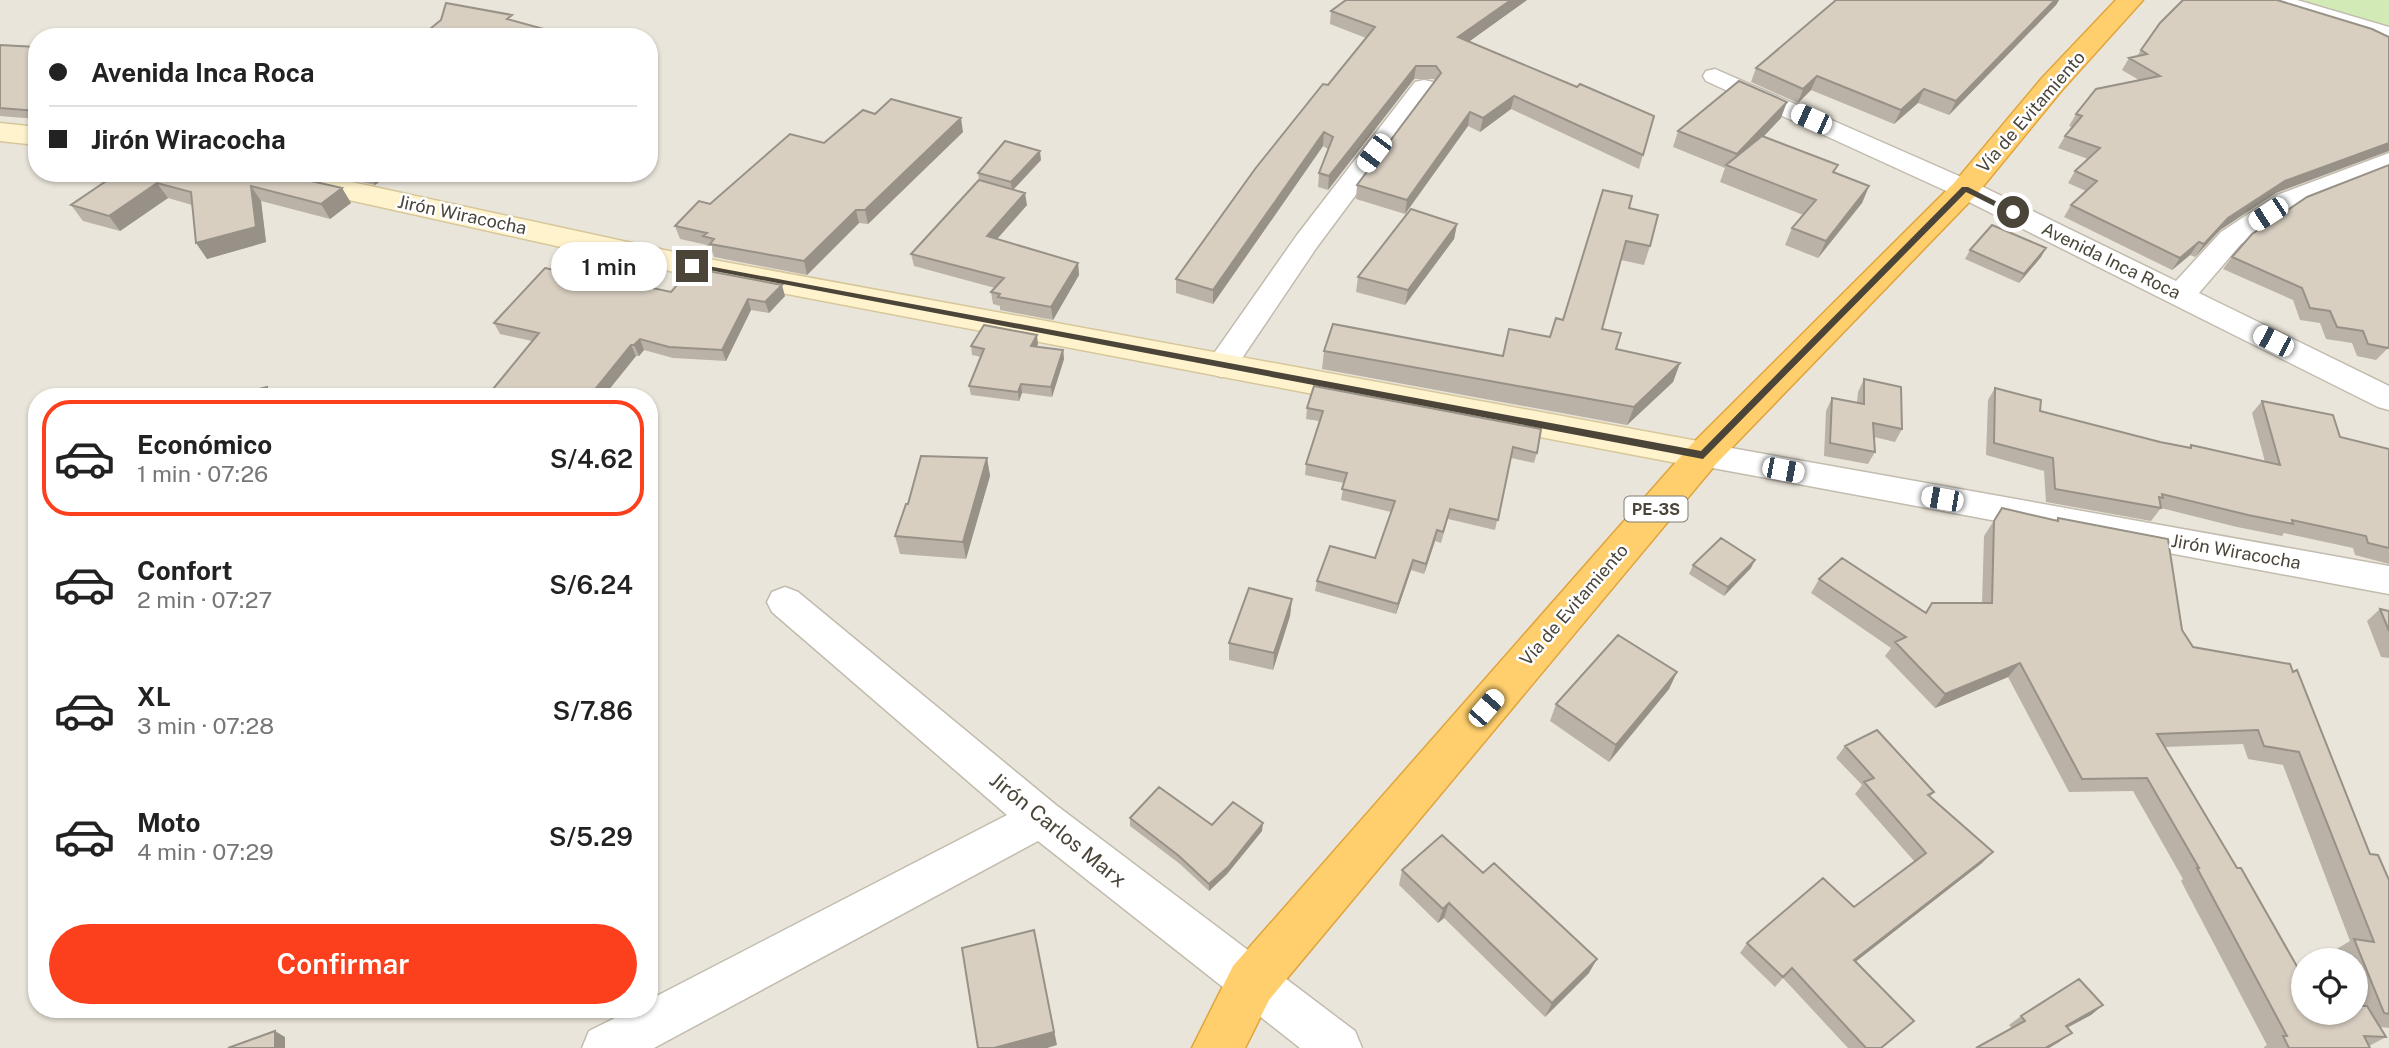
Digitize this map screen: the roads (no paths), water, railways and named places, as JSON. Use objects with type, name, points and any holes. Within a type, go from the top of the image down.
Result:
[{"type":"highway","name":"Vía de Evitamiento","points":[[1218,1048],[1251,983],[1703,455],[1965,188],[2052,84],[2130,0]]},
{"type":"street","points":[[2273,0],[2389,35]]},
{"type":"street","name":"Avenida Inca Roca","points":[[1715,76],[1965,188],[2389,399]]},
{"type":"street","points":[[1222,366],[1307,242],[1424,87]]},
{"type":"street","points":[[0,132],[28,135]]},
{"type":"street","points":[[2180,295],[2231,238],[2287,201],[2387,164]]},
{"type":"street","name":"Jirón Wiracocha","points":[[309,182],[692,266],[2389,580]]},
{"type":"street","name":"Jirón Carlos Marx","points":[[785,602],[1041,818],[1338,1048]]},
{"type":"street","points":[[606,1048],[1041,818]]}]
